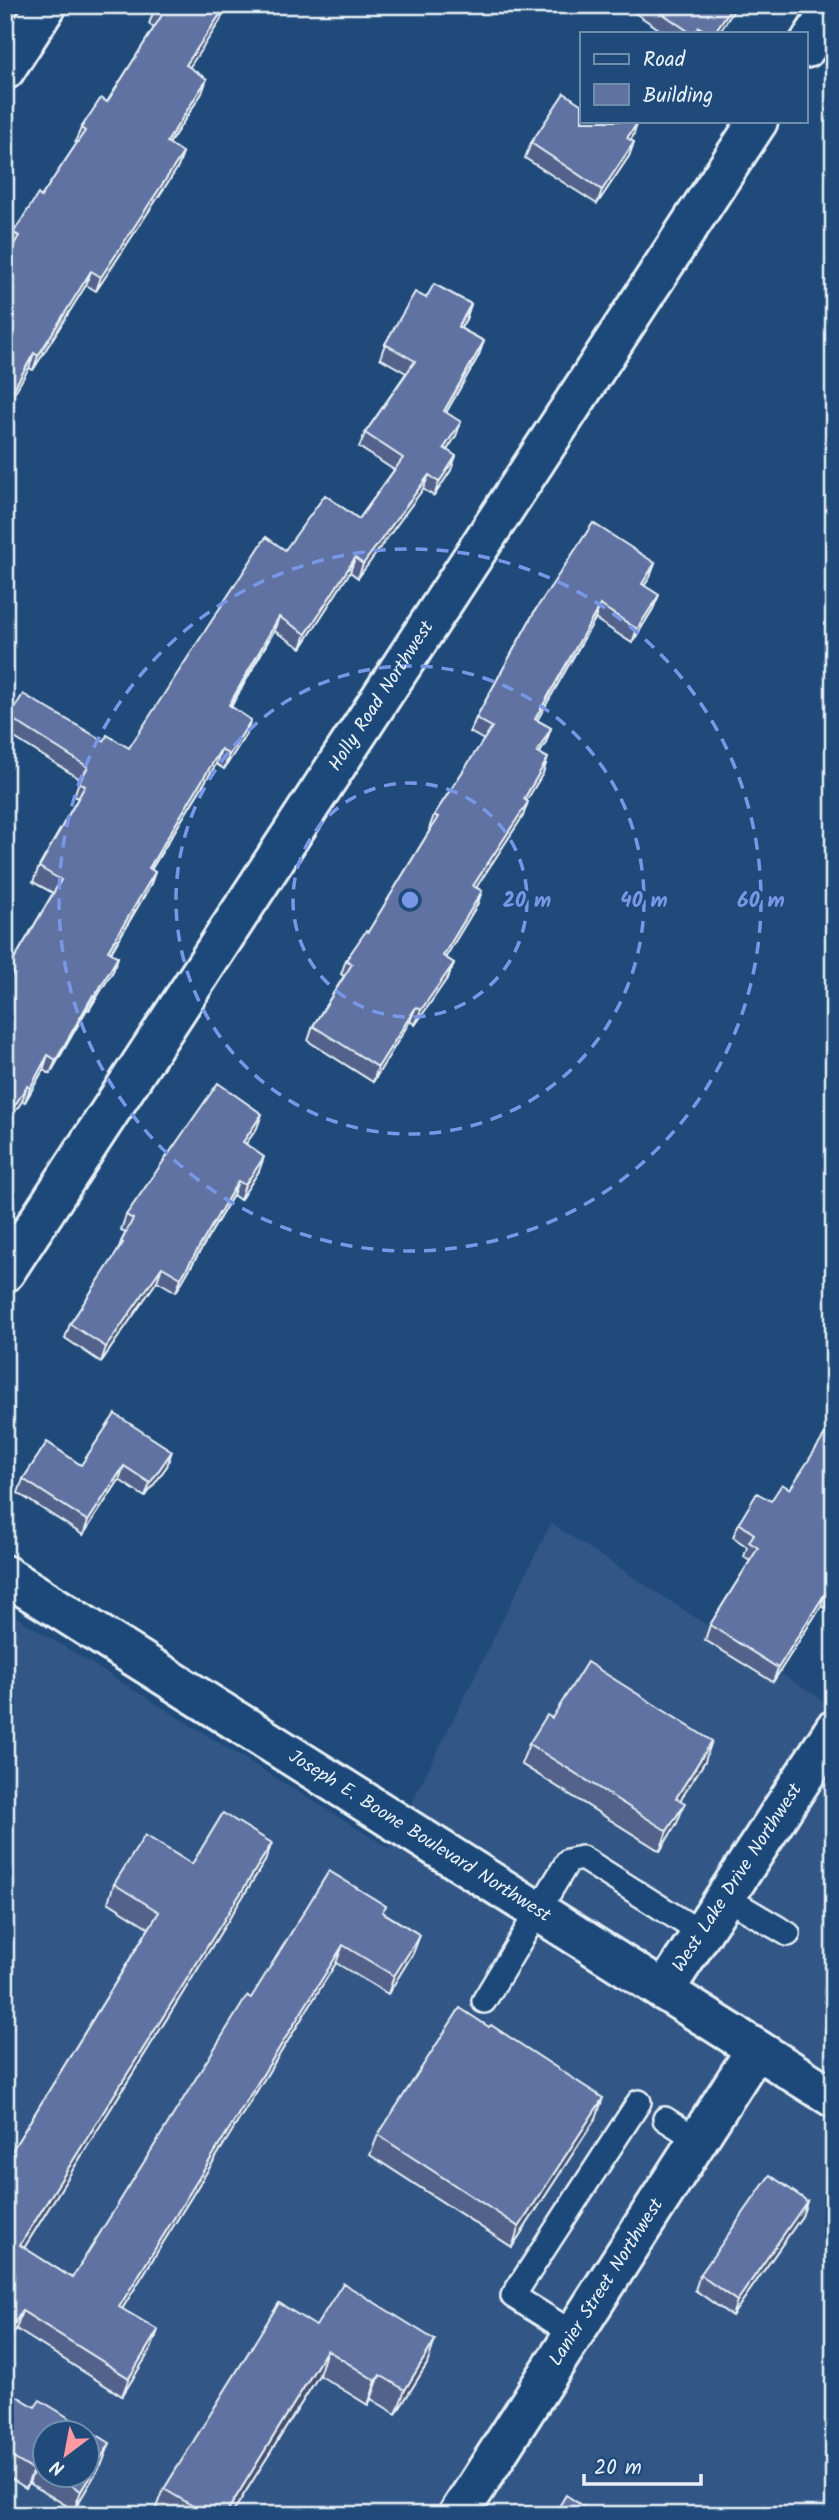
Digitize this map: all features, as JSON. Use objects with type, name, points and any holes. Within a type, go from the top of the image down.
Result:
[{"type":"street","points":[[5,70],[47,5]]},
{"type":"street","points":[[808,45],[834,5]]},
{"type":"street","name":"Holly Road Northwest","points":[[5,1272],[757,122]]},
{"type":"street","name":"Joseph E. Boone Boulevard Northwest","points":[[5,1575],[834,2098]]},
{"type":"street","name":"West Lake Drive Northwest","points":[[664,1991],[834,1730]]},
{"type":"street","name":"Lanier Street Northwest","points":[[458,2515],[756,2049]]},
{"type":"lane","points":[[484,2001],[568,1861],[582,1858],[701,1933]]},
{"type":"lane","points":[[725,1896],[788,1934]]},
{"type":"lane","points":[[574,2334],[513,2296],[639,2102]]},
{"type":"lane","points":[[665,2119],[698,2140]]},
{"type":"shaded area","points":[[551,1523],[834,1708],[834,2515],[5,2515],[5,1610],[389,1848]]},
{"type":"building","points":[[157,5],[225,7],[186,65],[207,79],[167,142],[183,153],[101,277],[91,271],[38,356],[34,353],[5,404],[5,259],[19,236],[13,233],[38,194],[41,197],[85,131],[81,128],[101,98],[107,102],[162,15],[154,10]]},
{"type":"building","points":[[650,5],[733,5],[715,32],[707,32],[699,27],[696,32],[690,32]]},
{"type":"building","points":[[564,93],[580,104],[580,122],[638,122],[627,138],[634,142],[602,190],[531,143]]},
{"type":"building","points":[[434,284],[471,304],[458,327],[484,341],[444,411],[461,422],[444,448],[456,456],[439,482],[429,475],[363,564],[355,558],[306,634],[279,617],[229,705],[251,720],[229,755],[221,749],[149,868],[155,872],[108,951],[118,957],[56,1060],[48,1055],[30,1088],[27,1086],[5,1121],[5,987],[13,973],[8,970],[61,880],[39,867],[85,786],[79,782],[88,767],[9,717],[23,694],[104,741],[107,735],[129,748],[266,537],[285,550],[325,495],[359,519],[403,458],[365,433],[415,361],[385,344],[415,292],[426,298]]},
{"type":"building","points":[[593,523],[655,563],[642,584],[659,595],[637,629],[600,605],[535,719],[551,728],[537,752],[548,758],[524,799],[528,802],[473,886],[482,891],[443,956],[454,963],[421,1010],[416,1007],[378,1067],[313,1026],[352,964],[346,960],[366,931],[368,932],[438,817],[434,815],[492,727],[476,718],[536,609]]},
{"type":"building","points":[[218,1083],[262,1114],[243,1142],[264,1157],[245,1185],[238,1181],[181,1278],[162,1267],[106,1347],[70,1324],[123,1243],[121,1242],[133,1219],[126,1215]]},
{"type":"building","points":[[115,1414],[172,1451],[150,1483],[124,1466],[88,1521],[23,1479],[47,1442],[81,1465]]},
{"type":"building","points":[[828,1430],[834,1434],[834,1587],[829,1594],[826,1592],[778,1668],[710,1625],[758,1548],[749,1542],[754,1534],[739,1523],[757,1493],[771,1501],[782,1484],[790,1489]]},
{"type":"building","points":[[587,1662],[712,1741],[676,1798],[685,1803],[667,1831],[529,1744],[547,1715],[552,1718]]},
{"type":"building","points":[[223,1813],[272,1843],[20,2245],[72,2278],[247,1996],[251,1998],[329,1871],[386,1906],[382,1912],[420,1935],[394,1976],[343,1945],[119,2307],[158,2330],[129,2378],[22,2311],[5,2339],[5,2162],[159,1912],[114,1884],[145,1835],[192,1864]]},
{"type":"building","points":[[460,2008],[489,2027],[491,2025],[603,2098],[519,2227],[378,2135]]},
{"type":"building","points":[[770,2175],[807,2201],[737,2301],[700,2275]]},
{"type":"building","points":[[343,2283],[435,2340],[405,2390],[380,2375],[376,2381],[327,2350],[228,2510],[235,2515],[194,2515],[198,2509],[164,2489],[279,2303],[316,2326]]},
{"type":"building","points":[[5,2389],[35,2407],[40,2400],[69,2418],[32,2418],[32,2469],[5,2453]]},
{"type":"building","points":[[102,2438],[110,2443],[102,2456]]},
{"type":"building","points":[[566,2495],[596,2515],[554,2515]]}]
